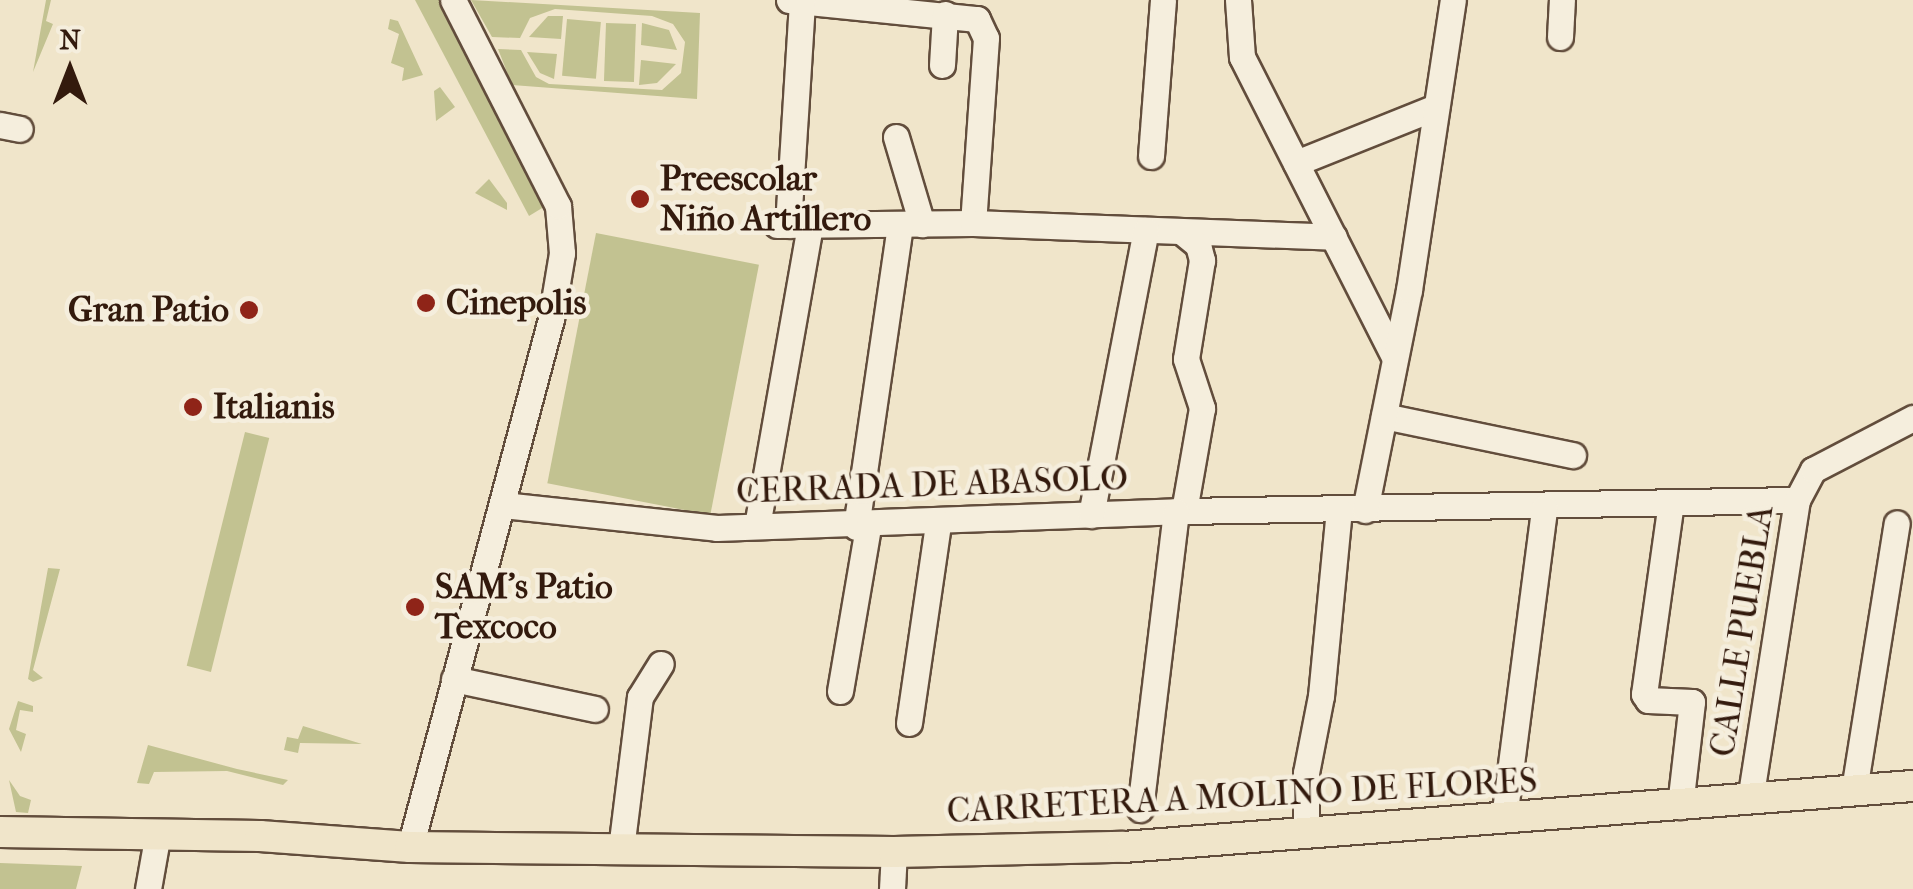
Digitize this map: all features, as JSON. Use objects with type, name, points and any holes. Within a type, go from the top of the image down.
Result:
[{"type":"main road","name":"CARRETERA A MOLINO DE FLORES","points":[[4,831],[410,846],[894,852],[1122,847],[1913,786]]},
{"type":"main road","name":"CARRETERA A MOLINO DE FLORES","points":[[4,831],[156,844],[275,840]]},
{"type":"street","points":[[410,846],[551,320],[562,224],[558,206],[453,0]]},
{"type":"street","points":[[1151,156],[1163,0]]},
{"type":"street","points":[[1238,0],[1242,57],[1394,357]]},
{"type":"street","points":[[1306,833],[1306,773],[1352,510],[1384,416],[1452,0]]},
{"type":"street","points":[[1560,37],[1562,0]]},
{"type":"street","points":[[757,526],[792,225],[796,1],[959,10],[977,19],[986,38],[972,223]]},
{"type":"street","points":[[942,65],[959,10]]},
{"type":"street","points":[[1296,163],[1436,107]]},
{"type":"street","points":[[840,691],[911,224],[896,138]]},
{"type":"street","points":[[792,225],[972,223],[1334,237]]},
{"type":"street","points":[[1090,515],[1146,230]]},
{"type":"street","points":[[1140,809],[1180,511],[1202,408],[1186,359],[1202,260],[1198,245],[1182,232]]},
{"type":"street","points":[[1384,416],[1573,455]]},
{"type":"street","name":"CALLE PUEBLA","points":[[1750,800],[1798,500],[1813,470],[1913,418]]},
{"type":"street","name":"CERRADA DE ABASOLO","points":[[503,505],[689,526],[862,527],[1180,511],[1544,508],[1798,500]]},
{"type":"street","points":[[1672,502],[1644,694],[1648,700],[1692,702],[1680,806]]},
{"type":"street","points":[[1504,818],[1544,508]]},
{"type":"street","points":[[909,723],[938,523]]},
{"type":"street","points":[[1854,790],[1896,524]]},
{"type":"street","points":[[621,849],[640,697],[660,664]]},
{"type":"street","points":[[454,679],[595,709]]},
{"type":"street","points":[[148,889],[156,844]]},
{"type":"street","points":[[892,889],[894,852]]},
{"type":"green space","points":[[46,0],[51,0],[46,21],[53,24],[33,72]]},
{"type":"green space","points":[[415,0],[450,0],[552,202],[529,216]]},
{"type":"green space","points":[[471,0],[700,13],[697,99],[512,85],[498,49],[521,50],[536,77],[549,84],[662,90],[681,73],[685,42],[673,24],[652,16],[555,9],[530,18],[520,38],[492,37]]},
{"type":"green space","points":[[548,16],[563,16],[561,39],[529,37]]},
{"type":"green space","points":[[390,19],[398,21],[423,75],[402,81],[404,68],[391,63],[399,34],[388,29]]},
{"type":"green space","points":[[567,19],[601,22],[596,79],[562,76]]},
{"type":"green space","points":[[606,23],[636,24],[634,82],[604,81]]},
{"type":"green space","points":[[642,23],[669,30],[677,50],[641,45]]},
{"type":"green space","points":[[527,52],[557,54],[554,79],[540,73]]},
{"type":"green space","points":[[641,60],[676,64],[657,83],[639,85]]},
{"type":"green space","points":[[440,87],[455,107],[436,121],[434,91]]},
{"type":"green space","points":[[489,179],[507,203],[507,210],[475,193]]},
{"type":"green space","points":[[596,233],[759,265],[710,515],[547,483]]},
{"type":"green space","points":[[245,432],[269,438],[211,672],[187,666]]},
{"type":"green space","points":[[48,568],[60,569],[33,670],[43,678],[33,682],[28,679]]},
{"type":"green space","points":[[18,701],[33,706],[33,712],[20,710],[16,730],[26,734],[21,752],[9,729]]},
{"type":"green space","points":[[303,726],[362,744],[300,743],[298,753],[284,750],[287,737],[298,739]]},
{"type":"green space","points":[[148,745],[288,780],[283,785],[227,771],[154,772],[149,784],[137,783]]},
{"type":"green space","points":[[9,780],[20,796],[31,800],[28,813],[16,812]]},
{"type":"green space","points":[[0,863],[82,866],[76,889],[0,889]]},
{"type":"place","name":"Preescolar Niño Artillero","points":[[640,199]]},
{"type":"place","name":"Cinepolis","points":[[426,303]]},
{"type":"place","name":"Gran Patio","points":[[249,310]]},
{"type":"place","name":"Italianis","points":[[193,407]]},
{"type":"place","name":"SAM's Patio Texcoco","points":[[415,607]]}]
